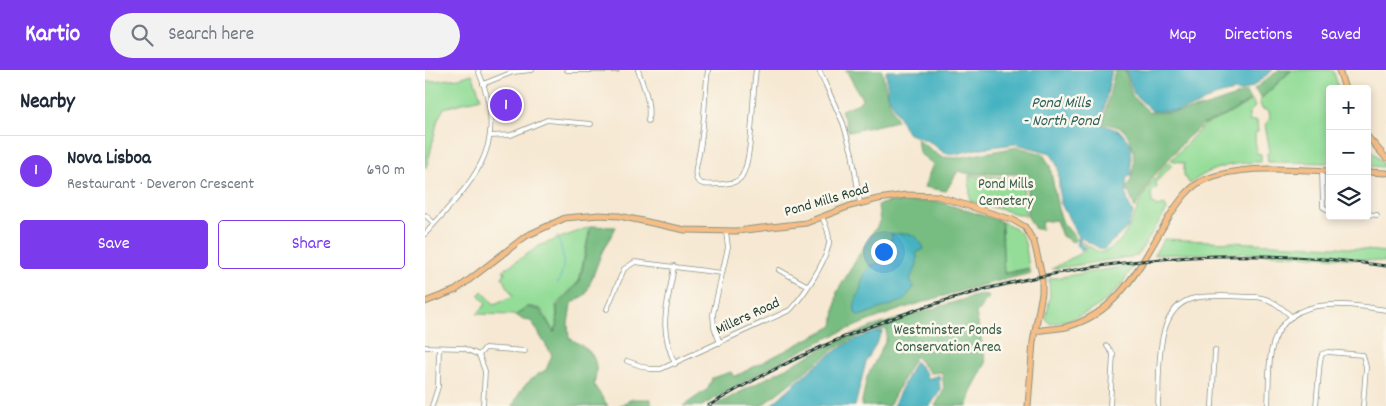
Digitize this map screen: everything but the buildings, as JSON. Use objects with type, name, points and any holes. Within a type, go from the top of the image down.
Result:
[{"type":"main road","points":[[1339,70],[1344,85]]},
{"type":"main road","points":[[1371,141],[1386,158]]},
{"type":"main road","points":[[1028,406],[1036,331],[1066,327],[1086,319],[1109,306],[1123,292],[1176,206],[1203,180],[1229,172],[1246,170],[1326,171]]},
{"type":"main road","points":[[1371,172],[1386,173]]},
{"type":"main road","name":"Pond Mills Road","points":[[425,302],[456,290],[525,236],[565,218],[599,215],[619,216],[685,230],[726,232],[788,226],[822,217],[860,203],[906,196],[937,196],[991,212],[1025,227],[1034,242],[1042,275],[1042,293],[1036,331]]},
{"type":"street","points":[[425,234],[477,174],[487,152],[490,136],[489,109],[478,70]]},
{"type":"street","points":[[483,84],[513,72],[532,70]]},
{"type":"street","points":[[567,70],[617,70]]},
{"type":"street","points":[[638,70],[647,94],[650,111],[648,121]]},
{"type":"street","points":[[708,70],[703,135],[695,170],[697,179],[701,183],[707,184],[731,183],[738,181],[743,175],[750,139],[756,70]]},
{"type":"street","points":[[819,70],[843,123],[852,153],[860,203]]},
{"type":"street","points":[[490,136],[511,136],[547,120],[591,124]]},
{"type":"street","points":[[1322,171],[1323,207],[1326,209]]},
{"type":"street","points":[[1371,214],[1377,215]]},
{"type":"street","points":[[425,215],[434,223]]},
{"type":"street","name":"Millers Road","points":[[627,361],[650,369],[661,369],[790,310],[808,286],[825,255],[829,242],[828,232],[822,217]]},
{"type":"street","points":[[720,343],[712,320],[728,247],[726,232]]},
{"type":"street","points":[[607,308],[624,270],[630,264],[641,261],[722,273]]},
{"type":"street","points":[[674,266],[663,323],[668,349],[675,364]]},
{"type":"street","points":[[779,270],[808,286]]},
{"type":"street","points":[[1158,406],[1163,332],[1169,316],[1185,301],[1196,298],[1267,298],[1292,317]]},
{"type":"street","points":[[1268,406],[1271,352],[1276,339],[1292,317],[1303,310],[1331,304],[1386,310]]},
{"type":"street","points":[[1107,346],[1113,354],[1110,406]]},
{"type":"street","points":[[425,347],[463,348],[479,355],[485,371],[483,406]]},
{"type":"street","points":[[432,406],[438,387],[439,348]]},
{"type":"street","points":[[479,355],[485,348],[525,351]]},
{"type":"street","points":[[1212,406],[1215,350]]},
{"type":"street","points":[[1316,406],[1320,360],[1322,354],[1328,352],[1363,355],[1367,367],[1363,406]]},
{"type":"green space","points":[[846,70],[882,70],[887,95],[897,121],[849,132],[841,110],[857,104],[862,99]]},
{"type":"green space","points":[[1115,70],[1125,70],[1132,95],[1149,112],[1176,112],[1199,108],[1246,92],[1250,100],[1226,115],[1203,124],[1186,139],[1153,177],[1135,208],[1127,188],[1134,166],[1131,142],[1122,129],[1103,123]]},
{"type":"green space","points":[[1279,70],[1291,70],[1261,98],[1254,89]]},
{"type":"green space","points":[[1292,70],[1333,70],[1338,85],[1326,85],[1326,163],[1268,162],[1267,153],[1270,152],[1265,125],[1270,118],[1269,111],[1262,109],[1259,101]]},
{"type":"green space","points":[[472,74],[481,98],[444,108],[438,119],[427,167],[425,167],[425,82],[459,78]]},
{"type":"green space","points":[[1252,100],[1255,107],[1249,113],[1249,121],[1257,121],[1258,132],[1255,133],[1256,153],[1261,154],[1261,162],[1241,163],[1215,169],[1190,184],[1184,175],[1184,163],[1171,160],[1204,125],[1226,116]]},
{"type":"green space","points":[[917,139],[941,157],[956,158],[1018,147],[1043,154],[1050,166],[1058,209],[1063,223],[1077,239],[1073,242],[1062,236],[1056,220],[1041,222],[1042,229],[1035,229],[1027,215],[1027,183],[1022,174],[970,174],[958,171],[946,191],[924,187],[933,164],[919,153]]},
{"type":"green space","points":[[1371,149],[1383,164],[1383,167],[1371,166]]},
{"type":"green space","points":[[1169,161],[1172,165],[1156,182],[1157,187],[1151,193],[1152,202],[1156,207],[1165,205],[1167,210],[1137,256],[1052,269],[1086,250],[1086,246],[1080,241],[1100,253],[1110,249],[1117,243],[1129,228],[1148,188]]},
{"type":"green space","name":"Pond Mills Cemetery","points":[[969,176],[1019,178],[1023,182],[1025,216],[970,201]]},
{"type":"green space","points":[[937,201],[1001,221],[1004,274],[1029,269],[1031,273],[921,303],[867,322],[800,351],[702,406],[683,406],[708,389],[712,378],[731,372],[734,377],[833,326],[837,292],[872,233],[880,223],[878,205],[888,202]]},
{"type":"green space","name":"Pond Mills Cemetery","points":[[1002,222],[1017,230],[1024,239],[1029,268],[1004,273]]},
{"type":"green space","points":[[591,226],[616,227],[602,252],[586,294],[571,304],[568,324],[569,338],[584,347],[593,356],[596,368],[594,385],[608,406],[513,406],[526,384],[546,370],[552,355],[531,321],[523,320],[516,315],[527,307],[540,310],[554,333],[558,326],[557,306],[580,281]]},
{"type":"green space","points":[[590,227],[579,281],[556,305],[557,325],[554,332],[541,309],[528,306],[516,315],[477,314],[486,304],[479,295],[482,291],[494,304],[513,296],[502,277],[505,273],[503,270],[541,245]]},
{"type":"green space","points":[[1164,239],[1338,247],[1386,252],[1386,262],[1270,254],[1154,255]]},
{"type":"green space","points":[[1133,265],[1119,288],[1099,305],[1077,317],[1064,321],[1051,324],[1046,320],[1050,296],[1049,279]]},
{"type":"green space","name":"Westminster Ponds Conservation Area","points":[[982,294],[989,297],[976,313],[986,363],[971,391],[968,406],[935,406],[944,390],[942,372],[930,373],[915,356],[889,406],[861,406],[867,377],[886,340],[887,329],[868,331],[834,349],[761,406],[714,406],[831,344],[871,327]]},
{"type":"green space","points":[[632,399],[651,399],[651,406],[619,406]]},
{"type":"water","name":"Pond Mills - North Pond","points":[[1112,70],[1101,124],[1120,131],[1131,144],[1131,176],[1127,177],[1126,192],[1127,200],[1133,213],[1127,228],[1103,250],[1081,238],[1079,242],[1085,248],[1082,251],[1076,245],[1079,237],[1060,202],[1058,167],[1051,153],[1016,144],[982,148],[956,154],[944,153],[930,142],[907,133],[888,95],[886,71]]},
{"type":"water","points":[[1126,70],[1273,70],[1252,87],[1240,92],[1233,91],[1214,96],[1196,106],[1176,111],[1152,111],[1134,94]]},
{"type":"water","points":[[891,234],[911,235],[922,244],[924,249],[916,253],[917,263],[910,279],[914,287],[903,301],[859,316],[855,313],[855,306],[864,275],[868,268],[883,262],[892,237]]},
{"type":"water","points":[[883,331],[866,362],[855,406],[770,406],[822,360],[837,350],[852,341]]},
{"type":"water","points":[[915,361],[926,373],[927,379],[939,375],[940,391],[930,406],[893,406]]},
{"type":"waterway","points":[[557,236],[563,260],[558,283]]},
{"type":"railway","points":[[708,406],[786,364],[867,328],[950,299],[1035,277],[1122,263],[1209,256],[1297,257],[1386,266]]},
{"type":"place","name":"Nova Lisboa","points":[[506,105]]}]
